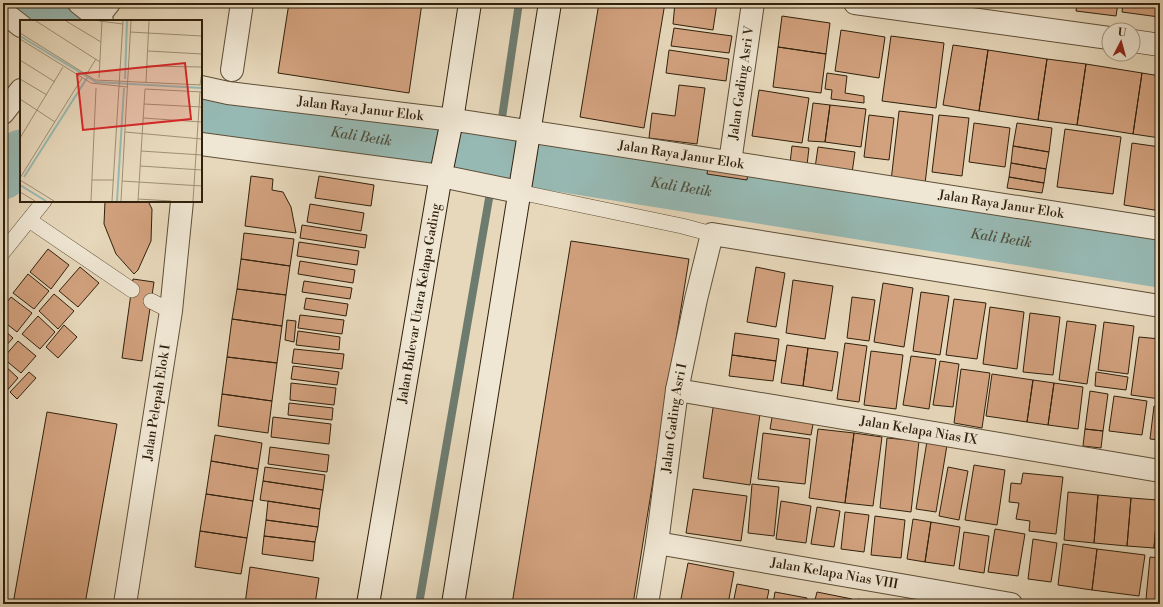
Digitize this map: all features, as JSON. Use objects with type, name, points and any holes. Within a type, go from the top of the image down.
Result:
[{"type":"street","points":[[79,3],[103,14]]},
{"type":"street","points":[[232,70],[242,3]]},
{"type":"street","name":"Jalan Bulevar Utara Kelapa Gading","points":[[368,604],[444,175],[455,122],[470,3]]},
{"type":"street","points":[[453,604],[524,133],[550,3]]},
{"type":"street","name":"Jalan Gading Asri V","points":[[730,162],[753,3]]},
{"type":"street","points":[[855,3],[1101,37]]},
{"type":"street","points":[[3,12],[20,25]]},
{"type":"street","points":[[1141,42],[1160,45]]},
{"type":"street","name":"Jalan Raya Janur Elok","points":[[202,87],[228,93],[455,122],[730,162],[1160,229]]},
{"type":"street","points":[[3,113],[20,91]]},
{"type":"street","points":[[202,144],[444,175],[516,187]]},
{"type":"street","name":"Jalan Pelepah Elok I","points":[[125,604],[171,311],[182,202]]},
{"type":"street","points":[[712,234],[1160,306]]},
{"type":"street","name":"Jalan Gading Asri I","points":[[647,604],[657,544],[677,390],[696,299],[712,234]]},
{"type":"street","name":"Jalan Kelapa Nias IX","points":[[677,390],[1160,471]]},
{"type":"street","name":"Jalan Kelapa Nias VIII","points":[[657,544],[1011,604]]},
{"type":"lane","points":[[516,187],[712,234]]},
{"type":"lane","points":[[3,252],[43,202]]},
{"type":"lane","points":[[28,220],[132,290]]},
{"type":"lane","points":[[151,301],[171,311]]},
{"type":"building","points":[[289,3],[422,3],[409,93],[278,73]]},
{"type":"building","points":[[599,3],[665,3],[644,128],[580,117]]},
{"type":"building","points":[[675,3],[717,3],[713,30],[673,24]]},
{"type":"building","points":[[1077,3],[1118,3],[1116,16],[1076,11]]},
{"type":"building","points":[[1123,3],[1160,3],[1159,17],[1122,12]]},
{"type":"building","points":[[782,16],[830,23],[826,54],[778,47]]},
{"type":"building","points":[[674,28],[732,36],[729,53],[671,46]]},
{"type":"building","points":[[841,30],[885,37],[879,78],[835,71]]},
{"type":"building","points":[[891,36],[944,43],[936,108],[882,101]]},
{"type":"building","points":[[953,45],[988,50],[979,111],[943,105]]},
{"type":"building","points":[[778,47],[826,54],[821,93],[773,87]]},
{"type":"building","points":[[669,50],[729,59],[726,81],[666,73]]},
{"type":"building","points":[[988,50],[1047,59],[1038,120],[979,111]]},
{"type":"building","points":[[1047,59],[1086,64],[1077,125],[1038,120]]},
{"type":"building","points":[[1086,64],[1142,73],[1133,134],[1077,125]]},
{"type":"building","points":[[827,73],[847,76],[845,93],[864,96],[864,103],[831,99],[832,90],[825,89]]},
{"type":"building","points":[[1142,73],[1160,76],[1160,138],[1133,134]]},
{"type":"building","points":[[679,85],[705,88],[697,144],[649,138],[652,113],[675,116]]},
{"type":"building","points":[[759,90],[809,98],[802,143],[752,136]]},
{"type":"building","points":[[813,103],[830,105],[825,142],[808,141]]},
{"type":"building","points":[[830,105],[866,109],[861,147],[825,142]]},
{"type":"building","points":[[899,111],[933,115],[925,184],[891,181]]},
{"type":"building","points":[[869,115],[894,118],[889,160],[864,157]]},
{"type":"building","points":[[939,115],[969,118],[962,176],[932,172]]},
{"type":"building","points":[[974,123],[1010,128],[1005,167],[969,162]]},
{"type":"building","points":[[1017,123],[1052,128],[1049,152],[1013,146]]},
{"type":"building","points":[[1065,129],[1121,137],[1113,194],[1057,187]]},
{"type":"building","points":[[1132,143],[1160,147],[1160,211],[1124,205]]},
{"type":"building","points":[[792,146],[809,148],[807,165],[790,163]]},
{"type":"building","points":[[1013,146],[1049,152],[1046,169],[1011,163]]},
{"type":"building","points":[[818,147],[855,152],[852,173],[815,168]]},
{"type":"building","points":[[709,161],[749,167],[747,180],[707,174]]},
{"type":"building","points":[[1011,163],[1046,169],[1044,183],[1009,177]]},
{"type":"building","points":[[251,176],[273,179],[272,190],[283,192],[291,207],[296,233],[245,226]]},
{"type":"building","points":[[319,176],[374,185],[371,206],[315,198]]},
{"type":"building","points":[[1009,177],[1044,183],[1042,193],[1007,188]]},
{"type":"building","points":[[105,202],[148,202],[152,209],[151,241],[138,270],[134,274],[116,254],[104,224]]},
{"type":"building","points":[[310,204],[364,213],[361,231],[307,222]]},
{"type":"building","points":[[302,225],[367,235],[365,248],[300,238]]},
{"type":"building","points":[[244,233],[294,239],[290,266],[241,259]]},
{"type":"building","points":[[571,241],[689,259],[633,604],[512,604]]},
{"type":"building","points":[[299,242],[359,251],[357,265],[297,256]]},
{"type":"building","points":[[48,249],[69,265],[51,289],[30,272]]},
{"type":"building","points":[[241,259],[290,266],[286,295],[237,289]]},
{"type":"building","points":[[300,261],[355,270],[353,283],[298,274]]},
{"type":"building","points":[[80,267],[99,283],[78,307],[59,291]]},
{"type":"building","points":[[756,267],[785,273],[776,327],[747,322]]},
{"type":"building","points":[[28,274],[49,291],[34,309],[13,293]]},
{"type":"building","points":[[133,279],[154,282],[142,361],[122,358]]},
{"type":"building","points":[[793,280],[833,286],[825,339],[786,333]]},
{"type":"building","points":[[304,281],[352,288],[350,299],[302,292]]},
{"type":"building","points":[[883,283],[913,288],[904,347],[874,342]]},
{"type":"building","points":[[237,289],[286,295],[282,326],[232,319]]},
{"type":"building","points":[[921,292],[949,296],[940,355],[913,351]]},
{"type":"building","points":[[54,294],[74,311],[58,329],[39,311]]},
{"type":"building","points":[[11,297],[32,313],[17,332],[3,321],[3,307]]},
{"type":"building","points":[[852,297],[875,300],[869,341],[847,338]]},
{"type":"building","points":[[306,298],[348,304],[346,316],[304,309]]},
{"type":"building","points":[[954,299],[986,303],[977,359],[946,355]]},
{"type":"building","points":[[990,307],[1024,312],[1017,369],[983,364]]},
{"type":"building","points":[[1030,313],[1060,317],[1053,375],[1023,372]]},
{"type":"building","points":[[300,315],[344,320],[342,334],[298,328]]},
{"type":"building","points":[[38,316],[55,332],[40,349],[22,334]]},
{"type":"building","points":[[232,319],[282,326],[277,363],[227,357]]},
{"type":"building","points":[[287,320],[296,321],[294,342],[285,340]]},
{"type":"building","points":[[1067,321],[1096,325],[1087,384],[1059,380]]},
{"type":"building","points":[[1104,322],[1134,326],[1128,374],[1098,370]]},
{"type":"building","points":[[64,325],[77,337],[58,358],[46,347]]},
{"type":"building","points":[[3,329],[13,338],[3,349]]},
{"type":"building","points":[[298,331],[340,337],[339,350],[296,345]]},
{"type":"building","points":[[735,333],[779,339],[776,361],[732,355]]},
{"type":"building","points":[[1139,337],[1160,339],[1160,399],[1131,395]]},
{"type":"building","points":[[18,341],[36,356],[21,373],[3,358]]},
{"type":"building","points":[[845,343],[867,346],[859,402],[837,399]]},
{"type":"building","points":[[787,345],[808,348],[803,386],[781,383]]},
{"type":"building","points":[[808,348],[838,352],[832,391],[803,386]]},
{"type":"building","points":[[294,349],[344,354],[342,369],[292,363]]},
{"type":"building","points":[[871,351],[903,355],[896,409],[864,405]]},
{"type":"building","points":[[732,355],[776,361],[773,381],[729,376]]},
{"type":"building","points":[[911,356],[936,359],[929,409],[903,405]]},
{"type":"building","points":[[227,357],[277,363],[272,401],[222,394]]},
{"type":"building","points":[[940,361],[959,364],[953,407],[933,405]]},
{"type":"building","points":[[3,364],[18,378],[4,394],[3,394]]},
{"type":"building","points":[[293,366],[339,372],[337,385],[291,379]]},
{"type":"building","points":[[961,369],[990,373],[982,428],[954,423]]},
{"type":"building","points":[[29,372],[36,378],[17,399],[10,392]]},
{"type":"building","points":[[1096,372],[1128,377],[1126,390],[1095,386]]},
{"type":"building","points":[[992,374],[1033,380],[1027,422],[986,416]]},
{"type":"building","points":[[1033,380],[1054,383],[1048,425],[1027,422]]},
{"type":"building","points":[[291,383],[336,388],[334,405],[290,400]]},
{"type":"building","points":[[1054,383],[1083,387],[1078,429],[1048,425]]},
{"type":"building","points":[[1090,391],[1108,394],[1103,431],[1085,429]]},
{"type":"building","points":[[222,394],[272,401],[268,433],[218,426]]},
{"type":"building","points":[[1114,396],[1147,401],[1142,435],[1109,431]]},
{"type":"building","points":[[714,401],[761,407],[750,485],[703,478]]},
{"type":"building","points":[[289,403],[333,408],[332,420],[288,415]]},
{"type":"building","points":[[1154,406],[1160,407],[1160,440],[1150,439]]},
{"type":"building","points":[[47,412],[117,424],[85,604],[13,604]]},
{"type":"building","points":[[773,412],[814,419],[811,435],[770,429]]},
{"type":"building","points":[[273,417],[331,424],[329,444],[271,437]]},
{"type":"building","points":[[818,429],[854,433],[845,503],[809,498]]},
{"type":"building","points":[[1085,429],[1103,431],[1101,448],[1083,446]]},
{"type":"building","points":[[763,433],[810,439],[805,484],[758,479]]},
{"type":"building","points":[[854,433],[882,437],[873,506],[845,503]]},
{"type":"building","points":[[215,435],[262,443],[258,469],[211,461]]},
{"type":"building","points":[[887,438],[919,441],[911,512],[880,508]]},
{"type":"building","points":[[927,441],[947,445],[936,512],[916,509]]},
{"type":"building","points":[[270,447],[329,455],[327,472],[268,464]]},
{"type":"building","points":[[211,461],[258,469],[253,501],[206,494]]},
{"type":"building","points":[[974,465],[1005,470],[997,525],[965,520]]},
{"type":"building","points":[[265,467],[325,475],[323,490],[263,481]]},
{"type":"building","points":[[948,467],[968,471],[959,520],[939,516]]},
{"type":"building","points":[[1023,473],[1063,477],[1056,534],[1029,531],[1030,521],[1016,519],[1019,503],[1009,502],[1011,483],[1021,484]]},
{"type":"building","points":[[263,481],[323,490],[320,509],[260,500]]},
{"type":"building","points":[[752,484],[779,487],[774,536],[748,533]]},
{"type":"building","points":[[693,489],[747,496],[741,541],[686,533]]},
{"type":"building","points":[[1068,492],[1098,495],[1094,543],[1064,540]]},
{"type":"building","points":[[206,494],[253,501],[247,538],[200,531]]},
{"type":"building","points":[[1098,495],[1131,498],[1127,546],[1094,543]]},
{"type":"building","points":[[1131,498],[1158,500],[1154,548],[1127,546]]},
{"type":"building","points":[[1158,500],[1160,501],[1160,549],[1154,548]]},
{"type":"building","points":[[268,501],[320,509],[318,527],[266,520]]},
{"type":"building","points":[[781,501],[811,506],[806,543],[776,539]]},
{"type":"building","points":[[817,507],[840,511],[834,547],[811,544]]},
{"type":"building","points":[[845,512],[869,515],[864,552],[841,549]]},
{"type":"building","points":[[875,516],[905,520],[901,558],[871,555]]},
{"type":"building","points":[[913,519],[931,522],[925,562],[907,559]]},
{"type":"building","points":[[266,520],[318,527],[315,542],[264,536]]},
{"type":"building","points":[[931,522],[960,527],[954,566],[925,562]]},
{"type":"building","points":[[995,529],[1025,534],[1018,576],[988,572]]},
{"type":"building","points":[[200,531],[247,538],[241,574],[195,567]]},
{"type":"building","points":[[964,532],[989,536],[984,573],[959,569]]},
{"type":"building","points":[[264,536],[315,542],[313,561],[262,554]]},
{"type":"building","points":[[1033,539],[1057,543],[1051,582],[1028,579]]},
{"type":"building","points":[[1063,544],[1097,549],[1092,590],[1058,585]]},
{"type":"building","points":[[1097,549],[1145,555],[1139,596],[1092,590]]},
{"type":"building","points":[[1150,557],[1160,558],[1160,601],[1146,599]]},
{"type":"building","points":[[688,563],[734,572],[728,604],[680,604]]},
{"type":"building","points":[[250,567],[319,578],[315,604],[245,604]]},
{"type":"building","points":[[737,584],[769,590],[766,604],[733,604]]},
{"type":"building","points":[[775,592],[807,598],[806,604],[773,604]]},
{"type":"building","points":[[817,592],[852,599],[851,604],[814,604]]},
{"type":"building","points":[[858,599],[883,604],[857,604]]},
{"type":"waterway","name":"Kali Betik","points":[[39,3],[61,20]]},
{"type":"waterway","points":[[419,604],[496,158],[519,3]]},
{"type":"waterway","name":"Kali Betik","points":[[202,112],[1160,264]]},
{"type":"waterway","points":[[3,176],[20,154]]}]
